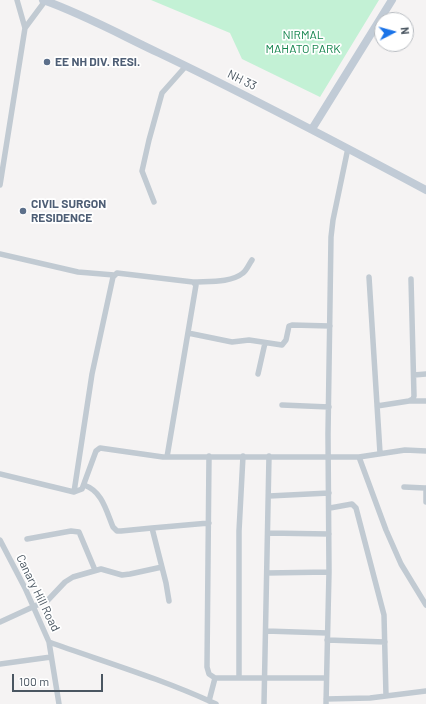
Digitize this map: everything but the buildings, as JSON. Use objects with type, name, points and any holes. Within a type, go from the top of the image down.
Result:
[{"type":"main road","name":"NH 33","points":[[44,0],[186,66],[312,129],[426,190]]},
{"type":"main road","points":[[312,129],[392,0]]},
{"type":"street","points":[[0,185],[25,28],[17,0]]},
{"type":"street","points":[[25,28],[44,0]]},
{"type":"street","points":[[154,202],[142,171],[149,140],[162,93],[186,66]]},
{"type":"street","points":[[348,148],[333,220],[331,237],[328,457],[330,508],[326,701],[426,691]]},
{"type":"street","points":[[0,254],[78,272],[114,275],[120,272],[193,282],[226,280],[235,277],[243,273],[252,260]]},
{"type":"street","points":[[74,492],[92,374],[114,275]]},
{"type":"street","points":[[369,277],[380,453]]},
{"type":"street","points":[[411,278],[414,394],[411,401]]},
{"type":"street","points":[[167,457],[196,287],[196,284],[193,282]]},
{"type":"street","points":[[188,333],[232,342],[249,340],[279,345],[284,343],[289,326],[330,326]]},
{"type":"street","points":[[258,374],[265,343]]},
{"type":"street","points":[[414,375],[426,374]]},
{"type":"street","points":[[377,406],[426,400]]},
{"type":"street","points":[[282,405],[329,407]]},
{"type":"street","points":[[0,474],[74,492],[82,489],[98,449],[167,457],[359,457],[405,450],[426,451]]},
{"type":"street","points":[[210,456],[207,667],[209,674],[215,678],[326,678]]},
{"type":"street","points":[[239,678],[239,531],[243,456]]},
{"type":"street","points":[[264,704],[270,456]]},
{"type":"street","points":[[359,457],[386,530],[401,564],[426,605]]},
{"type":"street","points":[[84,485],[94,490],[98,494],[113,527],[117,531],[121,532],[209,523]]},
{"type":"street","points":[[404,487],[426,488],[426,502]]},
{"type":"street","points":[[269,496],[329,493]]},
{"type":"street","points":[[330,508],[352,504],[356,508],[384,614],[386,696]]},
{"type":"street","points":[[152,528],[169,602]]},
{"type":"street","points":[[27,539],[71,531],[79,532],[95,570]]},
{"type":"street","points":[[268,533],[329,534]]},
{"type":"street","name":"Canary Hill Road","points":[[0,540],[34,607],[49,642],[59,704]]},
{"type":"street","points":[[0,622],[48,600],[65,582],[73,577],[95,570],[105,569],[122,575],[162,567]]},
{"type":"street","points":[[267,573],[329,572]]},
{"type":"street","points":[[266,631],[327,633]]},
{"type":"street","points":[[327,640],[385,642]]},
{"type":"street","points":[[49,642],[133,671],[216,704]]},
{"type":"street","points":[[0,664],[52,657]]},
{"type":"street","points":[[209,701],[215,678]]},
{"type":"green space","name":"NIRMAL MAHATO PARK","points":[[151,0],[379,0],[320,97],[242,59],[230,33]]},
{"type":"place","name":"EE NH DIV. RESI.","points":[[47,62]]},
{"type":"place","name":"CIVIL SURGON RESIDENCE","points":[[23,211]]}]
